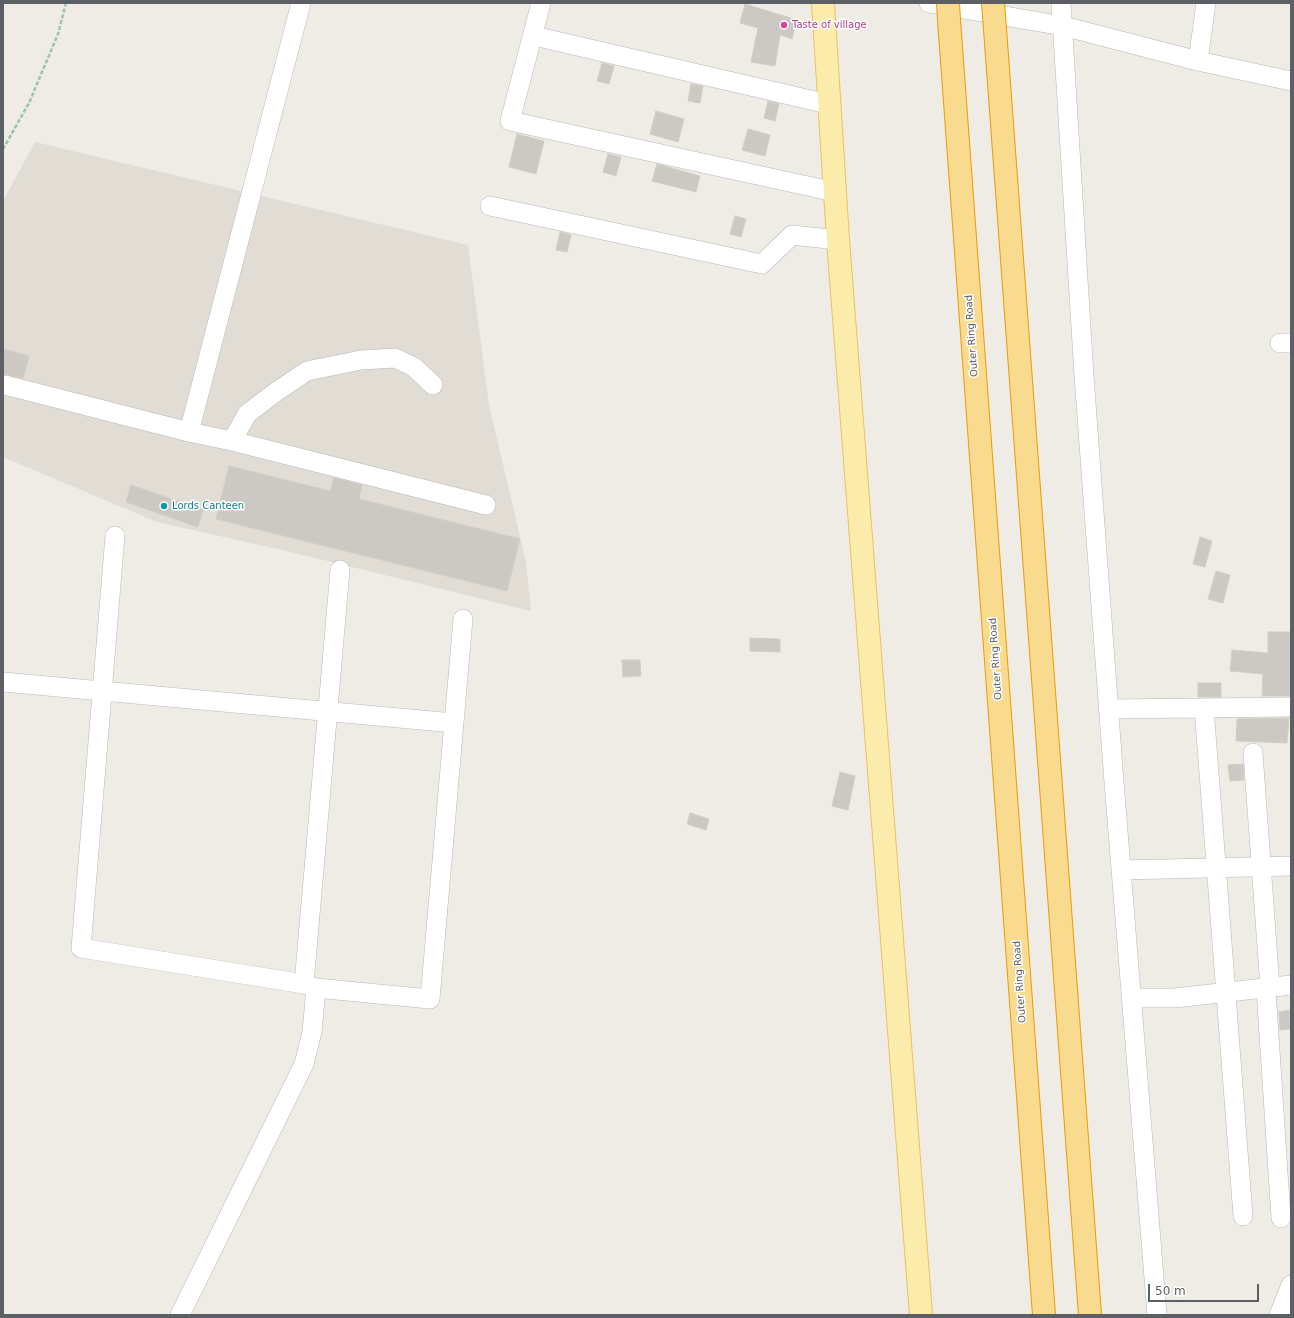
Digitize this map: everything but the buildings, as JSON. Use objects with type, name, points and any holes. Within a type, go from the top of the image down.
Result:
[{"type":"highway","points":[[993,3],[1090,1315]]},
{"type":"highway","name":"Outer Ring Road","points":[[948,11],[1044,1315]]},
{"type":"main road","points":[[823,3],[828,104],[838,240],[921,1315]]},
{"type":"street","points":[[189,432],[301,3]]},
{"type":"street","points":[[541,3],[534,36],[510,121],[835,192]]},
{"type":"street","points":[[929,3],[1063,26],[1198,61],[1291,81]]},
{"type":"street","points":[[1061,3],[1084,376],[1108,709],[1157,1315]]},
{"type":"street","points":[[1198,61],[1206,3]]},
{"type":"street","points":[[534,36],[828,104]]},
{"type":"street","points":[[490,206],[762,264],[792,234],[838,240]]},
{"type":"street","points":[[232,441],[247,414],[307,371],[361,360],[395,358],[414,367],[433,385]]},
{"type":"street","points":[[5,385],[486,505]]},
{"type":"street","points":[[115,536],[82,948],[310,986],[430,999],[463,619]]},
{"type":"street","points":[[180,1315],[304,1064],[312,1032],[310,986],[327,712],[340,570]]},
{"type":"street","points":[[3,682],[454,723]]},
{"type":"street","points":[[1108,709],[1291,707]]},
{"type":"street","points":[[1204,708],[1242,1216]]},
{"type":"street","points":[[1253,753],[1281,1218]]},
{"type":"street","points":[[1122,870],[1291,866]]},
{"type":"street","points":[[1132,998],[1175,998],[1268,989],[1291,985]]},
{"type":"street","points":[[1279,1315],[1291,1284]]},
{"type":"path","points":[[3,149],[30,103],[58,34],[66,3]]},
{"type":"shaded area","points":[[35,142],[468,245],[489,405],[526,562],[531,611],[295,553],[157,522],[3,457],[3,201]]},
{"type":"place","name":"Taste of village","points":[[784,25]]},
{"type":"place","name":"Lords Canteen","points":[[164,506]]}]
